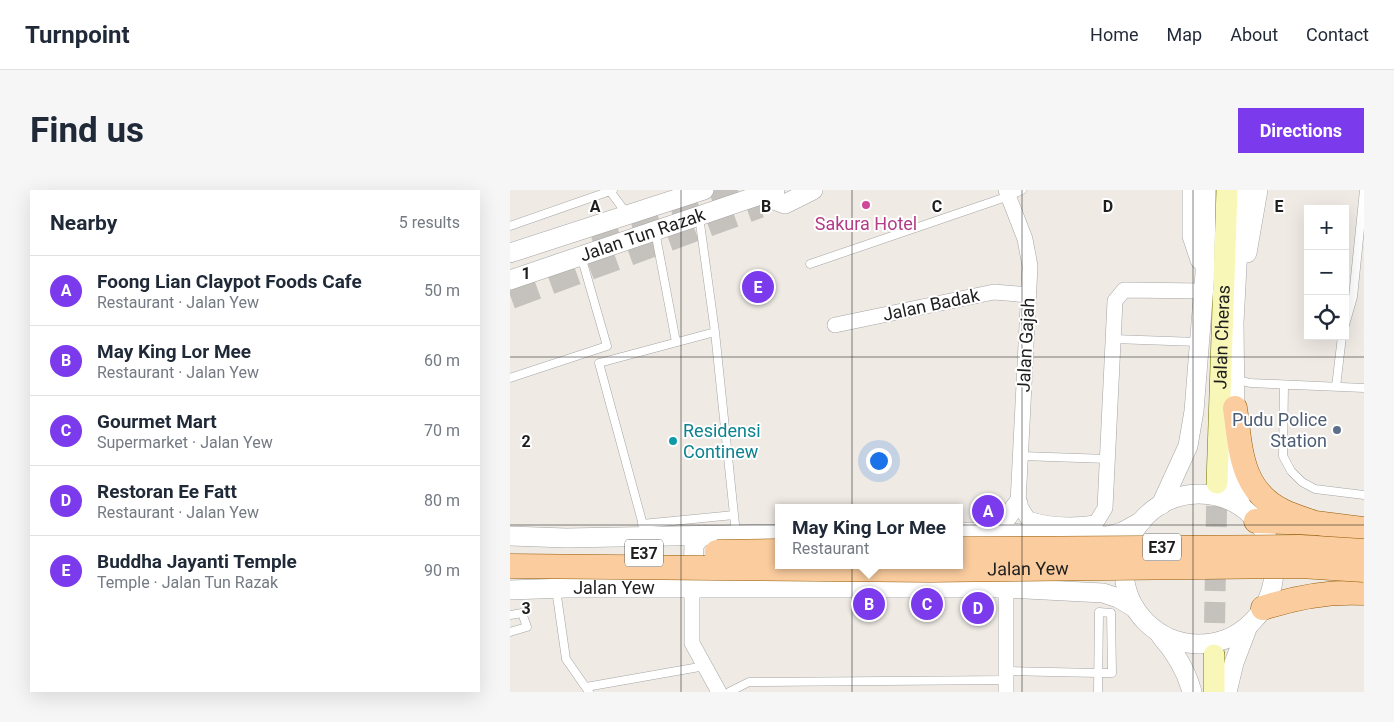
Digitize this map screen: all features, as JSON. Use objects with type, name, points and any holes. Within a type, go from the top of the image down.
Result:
[{"type":"main road","name":"Jalan Cheras","points":[[1218,483],[1227,190]]},
{"type":"main road","points":[[1235,408],[1241,458],[1253,486],[1265,499],[1282,511],[1315,523]]},
{"type":"main road","points":[[1249,514],[1364,530]]},
{"type":"main road","name":"Jalan Yew","points":[[963,549],[1300,547],[1364,551]]},
{"type":"main road","name":"Jalan Yew","points":[[510,551],[550,554],[775,551]]},
{"type":"main road","name":"Jalan Yew","points":[[510,566],[775,569]]},
{"type":"main road","name":"Jalan Yew","points":[[825,569],[930,570],[1300,566],[1364,570]]},
{"type":"main road","points":[[1263,608],[1311,595],[1358,592]]},
{"type":"main road","points":[[1214,655],[1214,692]]},
{"type":"street","name":"Jalan Tun Razak","points":[[510,253],[704,190]]},
{"type":"street","points":[[768,192],[784,204],[813,190]]},
{"type":"street","points":[[1192,190],[1192,236],[1204,282]]},
{"type":"street","points":[[1161,505],[1188,446],[1194,410],[1204,282],[1206,190]]},
{"type":"street","points":[[1157,630],[1170,639],[1186,644],[1206,645],[1223,641],[1235,636],[1248,626],[1263,608],[1272,587],[1274,563],[1268,540],[1249,514],[1231,481],[1230,464],[1235,408],[1234,323],[1240,190]]},
{"type":"street","points":[[1234,323],[1258,190]]},
{"type":"street","name":"Jalan Tun Razak","points":[[510,280],[768,192]]},
{"type":"street","name":"Jalan Gajah","points":[[1012,192],[1025,239],[1030,266],[1018,503]]},
{"type":"street","points":[[988,532],[1005,520],[1018,503],[1028,519],[1044,524],[1081,525],[1096,523],[1105,508],[1115,301],[1124,290],[1204,282]]},
{"type":"street","name":"Jalan Badak","points":[[835,325],[994,292],[1029,295]]},
{"type":"street","points":[[1192,692],[1186,672],[1175,652],[1135,608],[1127,589],[1125,568],[1127,551],[1133,536],[1144,520],[1161,505],[1190,493],[1206,493],[1225,498],[1249,514]]},
{"type":"street","name":"Jalan Yew","points":[[963,532],[1108,536],[1122,532],[1144,520]]},
{"type":"street","points":[[510,536],[562,538],[644,530],[702,535],[775,534]]},
{"type":"street","points":[[702,535],[694,545],[693,574],[698,589],[692,643],[719,692]]},
{"type":"street","points":[[561,588],[555,562],[554,544],[562,538]]},
{"type":"street","name":"Jalan Yew","points":[[510,590],[561,588],[1006,588],[1103,593],[1118,598],[1135,608]]},
{"type":"street","points":[[1006,588],[1006,681]]},
{"type":"street","points":[[1227,692],[1234,663],[1248,626]]},
{"type":"lane","points":[[1349,312],[1353,298],[1364,190]]},
{"type":"lane","points":[[510,226],[611,191],[628,215]]},
{"type":"lane","points":[[810,264],[1012,192]]},
{"type":"lane","points":[[699,216],[715,332],[736,534]]},
{"type":"lane","points":[[654,231],[676,342]]},
{"type":"lane","points":[[510,378],[608,346],[581,256]]},
{"type":"lane","points":[[715,332],[598,363],[644,530],[734,515]]},
{"type":"lane","points":[[1113,340],[1200,342]]},
{"type":"lane","points":[[1336,387],[1341,340]]},
{"type":"lane","points":[[1235,379],[1250,383],[1364,388]]},
{"type":"lane","points":[[1284,385],[1282,456],[1291,471],[1302,482],[1315,489],[1364,495]]},
{"type":"lane","points":[[1021,456],[1108,459]]},
{"type":"lane","points":[[561,588],[566,659],[587,690],[705,666]]},
{"type":"lane","points":[[729,692],[749,682],[1006,681],[1098,673],[1112,673],[1111,613],[1099,612],[1098,673],[1098,692]]},
{"type":"lane","points":[[510,615],[522,613],[528,627],[510,632]]},
{"type":"tunnel","points":[[591,236],[745,190]]},
{"type":"tunnel","points":[[510,295],[759,204]]},
{"type":"tunnel","points":[[1214,655],[1217,483]]},
{"type":"place","name":"Sakura Hotel","points":[[866,205]]},
{"type":"place","name":"Buddha Jayanti Temple","points":[[758,287]]},
{"type":"place","name":"Pudu Police Station","points":[[1337,430]]},
{"type":"place","name":"Residensi Continew","points":[[673,441]]},
{"type":"place","name":"Foong Lian Claypot Foods Cafe","points":[[988,511]]},
{"type":"place","name":"May King Lor Mee","points":[[869,604]]},
{"type":"place","name":"Gourmet Mart","points":[[927,604]]},
{"type":"place","name":"Restoran Ee Fatt","points":[[978,608]]}]
